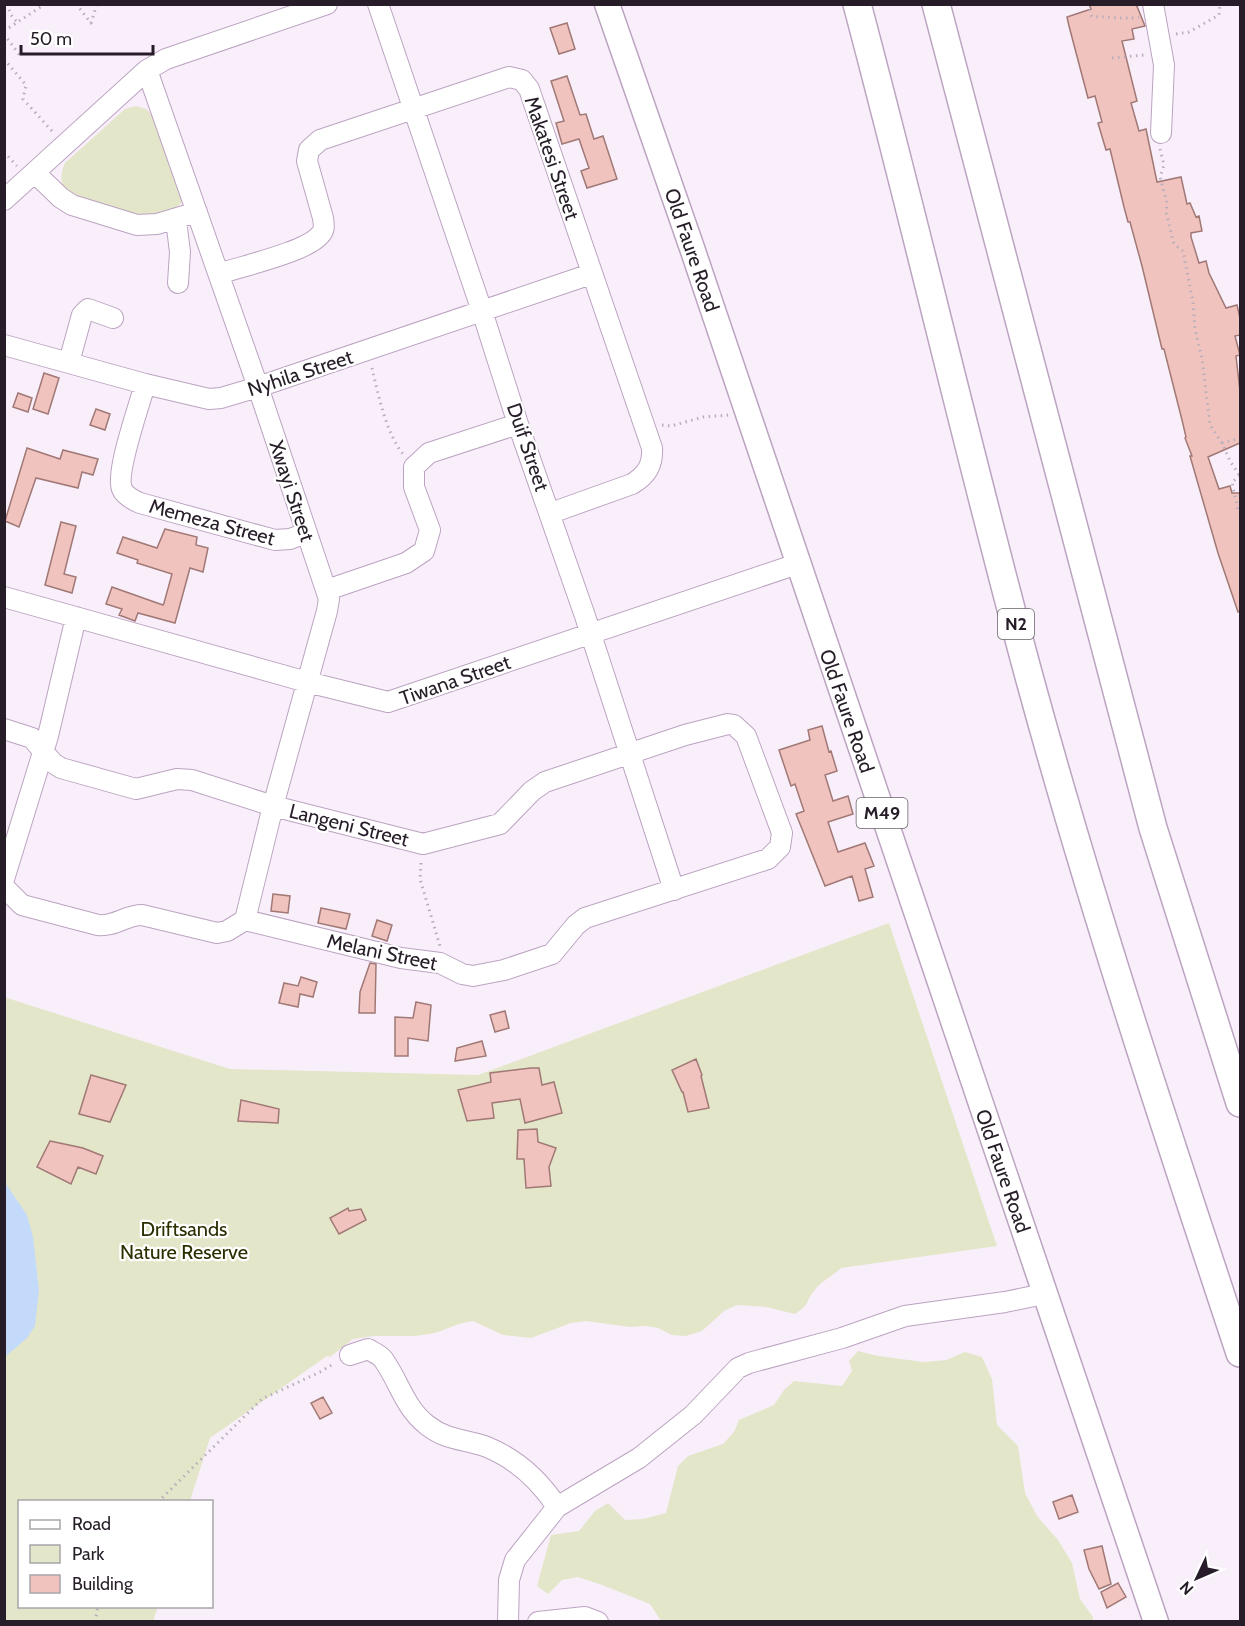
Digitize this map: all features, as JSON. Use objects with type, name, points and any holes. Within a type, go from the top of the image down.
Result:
[{"type":"highway","name":"N2","points":[[856,4],[1030,680],[1110,949],[1240,1353]]},
{"type":"highway","points":[[936,4],[1153,828],[1240,1103]]},
{"type":"main road","name":"Old Faure Road","points":[[607,4],[1156,1622]]},
{"type":"street","points":[[4,200],[147,70],[166,59],[327,4]]},
{"type":"street","name":"Duif Street","points":[[378,4],[551,513],[674,890]]},
{"type":"street","points":[[1154,9],[1165,76],[1161,133]]},
{"type":"street","name":"Xwayi Street","points":[[147,70],[329,598],[245,920]]},
{"type":"street","name":"Makatesi Street","points":[[219,274],[306,246],[321,234],[324,227],[323,218],[307,161],[313,144],[509,78],[518,78],[526,83],[652,447],[653,458],[648,471],[632,484],[551,513]]},
{"type":"street","points":[[35,173],[61,198],[72,205],[137,225],[148,226],[176,220],[197,212]]},
{"type":"street","points":[[176,220],[180,259],[178,283]]},
{"type":"street","name":"Nyhila Street","points":[[4,345],[145,384],[213,399],[258,387],[591,274]]},
{"type":"street","points":[[69,362],[85,310],[113,318]]},
{"type":"street","name":"Memeza Street","points":[[145,384],[121,471],[122,489],[127,496],[140,503],[275,540],[290,540],[306,533]]},
{"type":"street","points":[[327,590],[406,563],[424,551],[430,530],[414,487],[414,467],[429,453],[519,424]]},
{"type":"street","name":"Tiwana Street","points":[[4,597],[307,682],[388,702],[797,564]]},
{"type":"street","points":[[4,879],[44,750],[76,617]]},
{"type":"street","name":"Langeni Street","points":[[4,729],[32,738],[53,763],[61,768],[132,789],[184,779],[273,806],[423,844],[495,826],[503,821],[532,791],[545,782],[721,725],[734,725],[746,736],[782,829],[780,847]]},
{"type":"street","name":"Melani Street","points":[[245,920],[401,958],[440,963],[466,975],[487,975],[552,954],[576,925],[585,918],[768,859],[780,847]]},
{"type":"street","points":[[4,887],[22,905],[98,925],[108,925],[132,916],[142,915],[213,933],[227,931],[245,920]]},
{"type":"street","points":[[508,1622],[509,1580],[515,1560],[557,1507],[639,1458],[693,1415],[738,1368],[842,1338],[905,1316],[1005,1302],[1044,1294]]},
{"type":"street","points":[[350,1355],[368,1349],[382,1357],[406,1401],[425,1424],[458,1441],[486,1447],[509,1459],[537,1481],[557,1507]]},
{"type":"street","points":[[538,1622],[585,1617],[598,1622]]},
{"type":"path","points":[[7,4],[11,15],[17,22]]},
{"type":"path","points":[[21,57],[4,33],[45,4]]},
{"type":"path","points":[[76,4],[91,23],[97,4]]},
{"type":"path","points":[[1087,4],[1092,17],[1106,16],[1125,20],[1154,9]]},
{"type":"path","points":[[1112,58],[1161,45],[1189,32],[1219,15],[1220,4]]},
{"type":"path","points":[[4,59],[27,85],[23,99],[67,144]]},
{"type":"path","points":[[1161,133],[1159,144],[1164,165],[1160,177],[1174,244],[1183,251],[1193,302],[1195,330],[1202,358],[1210,425],[1240,476],[1232,482],[1240,513]]},
{"type":"path","points":[[368,350],[386,418],[399,448],[414,467]]},
{"type":"path","points":[[642,422],[671,426],[703,417],[730,415]]},
{"type":"path","points":[[1222,443],[1240,438]]},
{"type":"path","points":[[423,844],[420,879],[440,942],[440,963]]},
{"type":"path","points":[[160,1500],[262,1399],[350,1355]]},
{"type":"green space","points":[[136,106],[146,109],[154,117],[183,201],[173,210],[160,215],[143,215],[93,202],[71,194],[64,187],[62,180],[65,163],[125,109]]},
{"type":"green space","name":"Driftsands Nature Reserve","points":[[889,923],[997,1246],[841,1268],[817,1287],[806,1305],[795,1314],[766,1307],[737,1305],[724,1311],[702,1331],[686,1336],[672,1335],[658,1328],[645,1326],[630,1327],[586,1321],[571,1323],[531,1338],[503,1335],[473,1321],[435,1333],[415,1336],[374,1336],[353,1339],[210,1438],[190,1500],[18,1500],[18,1608],[158,1608],[153,1621],[5,1621],[4,997],[230,1069],[478,1075]]},
{"type":"green space","points":[[858,1351],[924,1362],[946,1360],[965,1352],[982,1357],[992,1379],[997,1425],[1018,1446],[1025,1493],[1037,1516],[1058,1540],[1072,1563],[1080,1599],[1093,1617],[1093,1621],[661,1621],[650,1604],[578,1577],[562,1580],[548,1594],[537,1586],[551,1535],[579,1531],[595,1511],[608,1503],[625,1520],[643,1519],[666,1513],[678,1466],[688,1456],[723,1444],[734,1432],[739,1420],[774,1405],[784,1390],[794,1381],[842,1386],[852,1371],[849,1361]]},
{"type":"water","points":[[4,1181],[27,1215],[33,1237],[39,1290],[35,1326],[27,1338],[5,1357]]},
{"type":"building","points":[[1089,4],[1136,4],[1145,26],[1132,29],[1134,39],[1122,41],[1137,101],[1131,103],[1139,131],[1146,129],[1157,182],[1181,177],[1187,204],[1190,203],[1196,217],[1199,216],[1202,231],[1191,233],[1191,237],[1199,263],[1206,261],[1209,273],[1226,308],[1237,305],[1240,318],[1240,335],[1235,336],[1240,355],[1236,356],[1240,391],[1240,443],[1208,457],[1219,489],[1230,486],[1232,493],[1240,493],[1240,611],[1238,612],[1218,553],[1185,438],[1164,349],[1162,349],[1110,149],[1106,150],[1098,123],[1102,122],[1095,96],[1088,98],[1069,26],[1067,17],[1091,9]]},
{"type":"building","points":[[567,23],[575,49],[559,54],[550,28]]},
{"type":"building","points":[[567,76],[580,115],[586,114],[594,139],[603,136],[617,179],[587,188],[581,171],[589,168],[579,139],[562,144],[556,123],[564,121],[551,81]]},
{"type":"building","points":[[44,373],[59,378],[48,414],[33,409]]},
{"type":"building","points":[[18,393],[32,398],[28,412],[13,407]]},
{"type":"building","points":[[96,409],[110,414],[105,430],[90,425]]},
{"type":"building","points":[[27,448],[60,459],[63,450],[98,459],[93,475],[82,472],[78,488],[36,478],[19,527],[5,521]]},
{"type":"building","points":[[61,522],[76,526],[64,574],[76,577],[72,593],[45,585]]},
{"type":"building","points":[[165,529],[197,537],[196,545],[208,548],[203,572],[190,568],[175,623],[138,613],[135,621],[119,615],[122,609],[106,604],[112,587],[163,605],[172,574],[137,563],[138,560],[117,553],[123,537],[157,548]]},
{"type":"building","points":[[822,726],[837,771],[825,775],[833,801],[848,796],[853,814],[828,822],[838,852],[865,843],[874,866],[865,869],[873,897],[859,901],[852,876],[825,886],[796,814],[804,811],[795,784],[791,786],[779,750],[810,740],[808,730]]},
{"type":"building","points":[[273,894],[290,896],[288,913],[271,911]]},
{"type":"building","points":[[321,908],[350,914],[346,929],[318,923]]},
{"type":"building","points":[[377,920],[392,925],[387,941],[372,936]]},
{"type":"building","points":[[370,963],[376,964],[375,1013],[359,1013],[360,992]]},
{"type":"building","points":[[301,977],[317,982],[313,997],[300,994],[298,1007],[279,1003],[284,983],[298,986]]},
{"type":"building","points":[[416,1002],[431,1005],[428,1041],[408,1038],[408,1056],[395,1056],[395,1017],[413,1018]]},
{"type":"building","points":[[505,1011],[509,1028],[495,1032],[490,1015]]},
{"type":"building","points":[[482,1041],[486,1056],[455,1061],[457,1048]]},
{"type":"building","points":[[696,1059],[709,1108],[688,1112],[683,1092],[672,1070]]},
{"type":"building","points":[[539,1068],[542,1085],[554,1082],[562,1113],[525,1123],[520,1099],[492,1103],[494,1118],[467,1121],[458,1090],[491,1082],[490,1073]]},
{"type":"building","points":[[91,1075],[126,1085],[110,1122],[79,1114]]},
{"type":"building","points":[[241,1100],[279,1109],[278,1123],[238,1121]]},
{"type":"building","points":[[537,1129],[538,1142],[556,1148],[549,1167],[551,1186],[526,1188],[524,1159],[517,1159],[518,1130]]},
{"type":"building","points":[[50,1141],[83,1148],[103,1156],[96,1174],[78,1167],[71,1184],[37,1167]]},
{"type":"building","points":[[348,1208],[349,1211],[361,1209],[366,1220],[339,1234],[330,1218]]},
{"type":"building","points":[[323,1397],[332,1413],[320,1419],[311,1403]]},
{"type":"building","points":[[1072,1495],[1078,1512],[1059,1519],[1053,1502]]},
{"type":"building","points":[[1102,1546],[1111,1584],[1099,1589],[1089,1569],[1084,1550]]},
{"type":"building","points":[[1118,1583],[1126,1597],[1107,1608],[1101,1592]]}]
